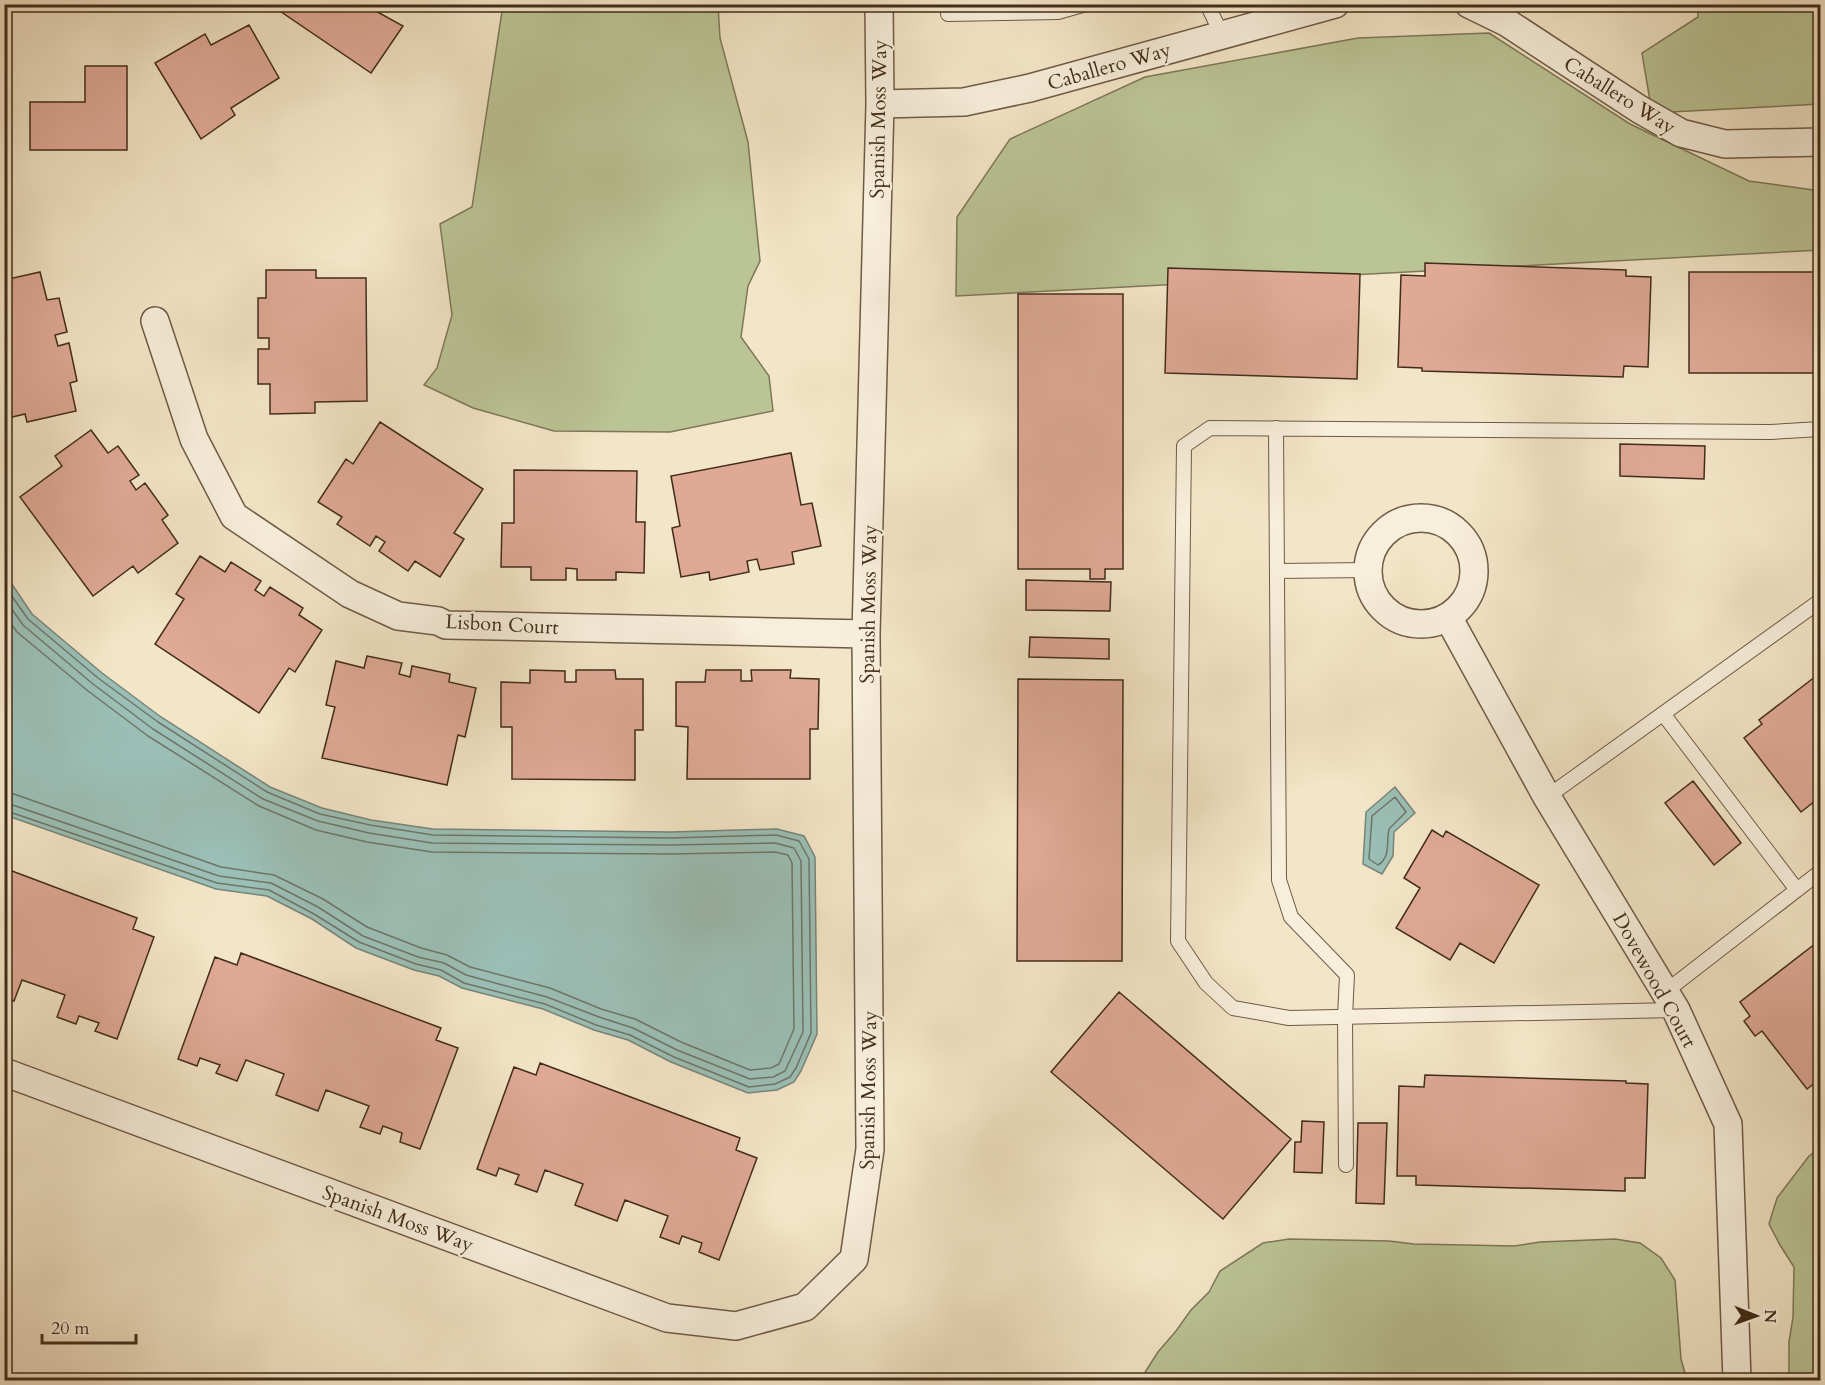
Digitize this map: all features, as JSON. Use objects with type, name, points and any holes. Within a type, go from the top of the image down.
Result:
[{"type":"street","name":"Spanish Moss Way","points":[[4,1072],[667,1318],[736,1326],[805,1306],[854,1259],[870,1149],[866,634],[880,104],[879,4]]},
{"type":"street","name":"Caballero Way","points":[[880,104],[964,102],[1030,88],[1335,4]]},
{"type":"street","name":"Caballero Way","points":[[1469,4],[1506,22],[1681,134],[1725,144],[1821,142]]},
{"type":"street","name":"Lisbon Court","points":[[155,321],[194,439],[234,516],[350,594],[398,616],[438,621],[446,625],[866,634]]},
{"type":"street","points":[[1416,518],[1434,519],[1450,526],[1463,538],[1472,554],[1474,572],[1471,590],[1461,605],[1448,617],[1432,623],[1415,623],[1399,619],[1384,609],[1374,595],[1369,570],[1374,546],[1385,532],[1399,522],[1416,518]]},
{"type":"street","name":"Dovewood Court","points":[[1448,617],[1547,798],[1671,1001],[1728,1124],[1737,1380]]},
{"type":"lane","points":[[948,14],[1058,12],[1086,4]]},
{"type":"lane","points":[[1207,4],[1222,35]]},
{"type":"lane","points":[[1821,429],[1758,432],[1210,428],[1184,446],[1178,941],[1206,983],[1233,1008],[1289,1018],[1671,1001],[1797,890],[1821,872]]},
{"type":"lane","points":[[1276,428],[1279,880],[1291,916],[1347,975],[1346,1165]]},
{"type":"lane","points":[[1277,571],[1369,570]]},
{"type":"lane","points":[[1547,798],[1821,601]]},
{"type":"lane","points":[[1664,715],[1797,890]]},
{"type":"green space","points":[[503,5],[718,5],[720,38],[748,142],[760,261],[748,286],[741,337],[769,376],[773,411],[670,432],[554,431],[473,408],[424,385],[437,368],[452,315],[440,224],[472,207]]},
{"type":"green space","points":[[1698,5],[1820,5],[1820,104],[1652,113],[1642,53],[1698,17]]},
{"type":"green space","points":[[1489,33],[1630,124],[1749,181],[1820,191],[1820,250],[956,296],[957,217],[1010,139],[1145,77],[1358,38]]},
{"type":"green space","points":[[1820,1148],[1820,1380],[1789,1380],[1794,1267],[1769,1224],[1777,1198],[1809,1156]]},
{"type":"green space","points":[[1289,1239],[1514,1246],[1540,1242],[1615,1239],[1640,1243],[1661,1258],[1675,1280],[1681,1359],[1687,1380],[1140,1380],[1158,1352],[1191,1310],[1209,1292],[1220,1271],[1263,1243]]},
{"type":"water","points":[[5,574],[32,614],[102,673],[161,717],[270,787],[322,808],[371,820],[433,829],[671,832],[777,829],[804,836],[815,857],[817,1034],[801,1071],[794,1082],[777,1090],[748,1093],[671,1062],[628,1040],[594,1030],[543,1009],[462,988],[439,976],[414,970],[356,948],[312,919],[267,896],[216,889],[5,815]]},
{"type":"water","points":[[1395,787],[1415,813],[1394,832],[1393,856],[1382,874],[1363,864],[1366,812]]},
{"type":"building","points":[[276,4],[371,4],[372,9],[403,26],[371,73],[274,7]]},
{"type":"building","points":[[249,25],[279,78],[231,108],[235,115],[201,139],[155,63],[205,34],[211,45]]},
{"type":"building","points":[[85,66],[127,66],[127,150],[30,150],[30,102],[85,102]]},
{"type":"building","points":[[1425,263],[1626,270],[1626,276],[1651,277],[1648,367],[1624,366],[1623,377],[1422,371],[1422,368],[1398,367],[1401,275],[1425,276]]},
{"type":"building","points":[[1168,268],[1360,274],[1357,379],[1165,373]]},
{"type":"building","points":[[266,270],[316,270],[316,278],[366,278],[367,401],[315,402],[315,413],[270,414],[270,384],[258,384],[258,349],[269,349],[269,338],[258,338],[258,298],[266,298]]},
{"type":"building","points":[[40,272],[47,300],[59,298],[67,332],[55,335],[58,346],[69,343],[77,381],[70,383],[76,411],[27,422],[25,414],[4,419],[4,280]]},
{"type":"building","points":[[1689,272],[1820,272],[1820,373],[1689,373]]},
{"type":"building","points":[[1018,294],[1123,294],[1123,569],[1105,569],[1105,579],[1090,579],[1090,569],[1018,569]]},
{"type":"building","points":[[380,422],[483,489],[454,533],[464,539],[440,577],[415,561],[408,571],[379,551],[385,542],[376,536],[370,546],[337,524],[342,517],[318,502],[346,459],[353,464]]},
{"type":"building","points":[[91,430],[108,453],[118,446],[139,475],[130,481],[136,490],[145,483],[168,515],[162,520],[178,543],[138,573],[133,566],[93,596],[20,497],[62,466],[55,456]]},
{"type":"building","points":[[1620,444],[1705,446],[1704,479],[1620,476]]},
{"type":"building","points":[[791,453],[801,505],[812,503],[821,546],[792,552],[794,564],[760,570],[757,559],[747,561],[749,572],[710,580],[709,572],[681,577],[672,528],[680,526],[671,476]]},
{"type":"building","points":[[514,470],[637,471],[636,522],[645,522],[644,573],[616,572],[616,580],[577,580],[577,569],[566,568],[566,580],[531,580],[531,567],[501,567],[502,523],[514,523]]},
{"type":"building","points":[[200,556],[225,572],[231,562],[261,581],[255,590],[264,596],[270,587],[303,608],[299,615],[322,630],[295,672],[289,668],[259,713],[155,644],[184,599],[176,594]]},
{"type":"building","points":[[1026,580],[1111,582],[1110,611],[1026,610]]},
{"type":"building","points":[[1030,637],[1109,639],[1109,659],[1029,657]]},
{"type":"building","points":[[367,656],[402,663],[399,674],[410,677],[412,666],[450,674],[449,682],[476,688],[465,737],[458,735],[447,785],[322,758],[335,707],[326,705],[336,661],[364,668]]},
{"type":"building","points":[[530,670],[565,671],[565,682],[576,682],[576,670],[615,670],[616,679],[643,679],[643,730],[635,730],[635,780],[512,779],[512,727],[501,727],[501,682],[530,683]]},
{"type":"building","points":[[706,670],[741,670],[741,681],[752,681],[751,670],[791,670],[790,678],[819,679],[818,729],[810,729],[810,779],[687,779],[688,727],[676,726],[676,682],[705,682]]},
{"type":"building","points":[[1820,673],[1820,800],[1819,798],[1801,812],[1744,738],[1762,724],[1759,720]]},
{"type":"building","points":[[1018,679],[1123,680],[1122,961],[1017,961]]},
{"type":"building","points":[[1693,781],[1741,843],[1714,865],[1665,803]]},
{"type":"building","points":[[1432,830],[1443,837],[1446,831],[1539,885],[1494,963],[1460,943],[1450,960],[1396,928],[1420,888],[1404,878]]},
{"type":"building","points":[[4,868],[137,918],[133,929],[154,937],[117,1039],[95,1031],[99,1023],[79,1016],[76,1024],[57,1017],[65,995],[22,980],[14,1001],[4,997]]},
{"type":"building","points":[[1820,940],[1820,1079],[1807,1089],[1762,1031],[1755,1036],[1744,1021],[1750,1016],[1740,1002]]},
{"type":"building","points":[[241,953],[441,1028],[436,1040],[458,1048],[420,1149],[400,1142],[402,1133],[383,1126],[380,1134],[360,1127],[369,1106],[326,1090],[318,1111],[276,1095],[284,1074],[246,1060],[237,1081],[216,1073],[220,1065],[200,1058],[197,1066],[178,1059],[215,957],[237,965]]},
{"type":"building","points":[[1119,992],[1291,1139],[1223,1219],[1051,1072]]},
{"type":"building","points":[[540,1063],[740,1138],[736,1150],[757,1158],[719,1260],[699,1252],[702,1243],[682,1236],[679,1244],[660,1237],[668,1216],[625,1200],[617,1221],[575,1205],[583,1184],[545,1170],[537,1192],[515,1184],[519,1175],[499,1168],[496,1176],[477,1169],[514,1067],[536,1075]]},
{"type":"building","points":[[1425,1075],[1626,1081],[1626,1083],[1648,1084],[1645,1178],[1625,1178],[1625,1191],[1416,1185],[1416,1176],[1397,1176],[1399,1086],[1424,1087]]},
{"type":"building","points":[[1302,1121],[1324,1122],[1322,1173],[1294,1172],[1295,1142],[1301,1142]]},
{"type":"building","points":[[1358,1123],[1387,1123],[1384,1204],[1356,1203]]}]
